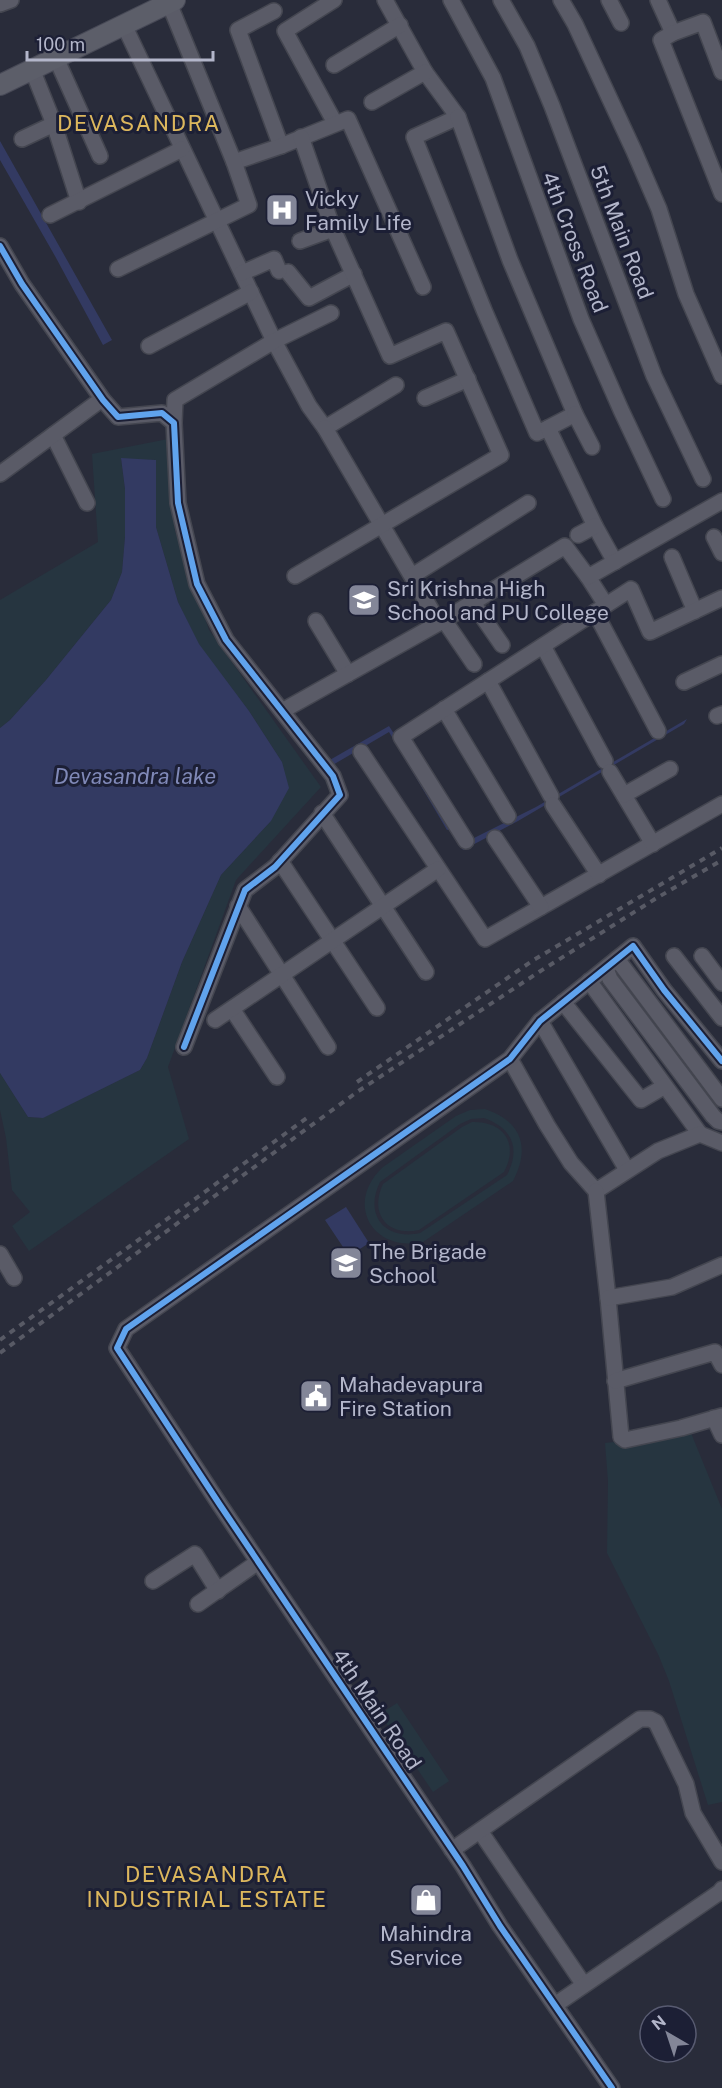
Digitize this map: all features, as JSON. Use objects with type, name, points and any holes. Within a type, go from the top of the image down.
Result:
[{"type":"main road","points":[[0,85],[172,1]]},
{"type":"street","points":[[0,4],[11,0]]},
{"type":"street","points":[[285,31],[334,0]]},
{"type":"street","points":[[385,0],[425,72],[458,117],[510,260],[575,414],[592,447]]},
{"type":"street","name":"4th Cross Road","points":[[451,0],[483,55],[493,78],[581,319],[663,499]]},
{"type":"street","name":"5th Main Road","points":[[501,0],[528,46],[654,376],[703,479]]},
{"type":"street","points":[[561,0],[659,209],[686,294],[722,376]]},
{"type":"street","points":[[609,0],[621,23]]},
{"type":"street","points":[[658,0],[673,33]]},
{"type":"street","points":[[118,269],[249,205],[172,1]]},
{"type":"street","points":[[281,146],[238,30],[271,6],[335,123]]},
{"type":"street","points":[[722,72],[703,22],[661,40],[722,194]]},
{"type":"street","points":[[124,25],[274,341],[309,406],[325,428],[441,622],[474,664]]},
{"type":"street","points":[[334,65],[400,25]]},
{"type":"street","points":[[56,58],[100,156]]},
{"type":"street","points":[[32,69],[54,124],[78,202]]},
{"type":"street","points":[[372,102],[425,72]]},
{"type":"street","points":[[458,117],[414,137],[537,433],[575,414]]},
{"type":"street","points":[[234,162],[348,119],[423,287]]},
{"type":"street","points":[[22,139],[54,124]]},
{"type":"street","points":[[295,576],[501,455],[446,331],[390,356],[333,229],[301,137]]},
{"type":"street","points":[[50,215],[182,148]]},
{"type":"street","points":[[300,241],[333,229]]},
{"type":"street","points":[[0,246],[22,284],[102,399],[118,417],[162,413],[174,423]]},
{"type":"street","points":[[242,273],[274,259],[309,298],[354,274]]},
{"type":"street","points":[[149,346],[251,292]]},
{"type":"street","points":[[184,1047],[245,890],[280,861],[340,795],[333,776],[226,640],[197,584],[178,503],[175,400],[274,341],[332,313]]},
{"type":"street","points":[[425,398],[468,379]]},
{"type":"street","points":[[325,428],[396,385]]},
{"type":"street","points":[[0,474],[102,399]]},
{"type":"street","points":[[548,428],[615,562]]},
{"type":"street","points":[[53,435],[87,503]]},
{"type":"street","points":[[588,577],[722,501]]},
{"type":"street","points":[[412,576],[528,503]]},
{"type":"street","points":[[578,535],[595,526]]},
{"type":"street","points":[[714,537],[722,553]]},
{"type":"street","points":[[282,711],[441,622],[565,546],[588,577],[658,731]]},
{"type":"street","points":[[672,557],[695,610]]},
{"type":"street","points":[[466,841],[401,737],[631,589],[650,632],[722,598]]},
{"type":"street","points":[[473,603],[502,645]]},
{"type":"street","points":[[316,621],[348,674]]},
{"type":"street","points":[[543,645],[608,767],[653,844]]},
{"type":"street","points":[[684,682],[722,664]]},
{"type":"street","points":[[488,681],[552,801],[599,874]]},
{"type":"street","points":[[444,709],[508,816]]},
{"type":"street","points":[[361,752],[485,939],[722,804]]},
{"type":"street","points":[[624,795],[670,769]]},
{"type":"street","points":[[322,813],[426,972]]},
{"type":"street","points":[[495,838],[541,907]]},
{"type":"street","points":[[280,861],[377,1008]]},
{"type":"street","points":[[215,1020],[438,870]]},
{"type":"street","points":[[238,906],[328,1047]]},
{"type":"street","points":[[722,1061],[664,990],[633,946],[540,1021],[510,1059],[559,1144],[596,1191],[609,1298],[619,1433],[625,1440],[718,1417],[722,1435]]},
{"type":"street","points":[[674,956],[722,1018]]},
{"type":"street","points":[[702,956],[722,983]]},
{"type":"street","points":[[611,964],[647,1000],[722,1100]]},
{"type":"street","points":[[611,964],[610,979],[713,1116],[722,1122]]},
{"type":"street","points":[[589,981],[700,1134],[722,1143]]},
{"type":"street","points":[[633,1010],[664,990]]},
{"type":"street","points":[[563,1002],[641,1100],[665,1086]]},
{"type":"street","points":[[232,1009],[277,1077]]},
{"type":"street","points":[[540,1021],[627,1170]]},
{"type":"street","name":"4th Main Road","points":[[510,1059],[126,1329],[117,1348],[452,1850],[500,1926],[612,2088]]},
{"type":"street","points":[[596,1191],[658,1151],[700,1134]]},
{"type":"street","points":[[0,1254],[14,1278]]},
{"type":"street","points":[[609,1298],[672,1287],[720,1269]]},
{"type":"street","points":[[615,1381],[716,1352],[722,1365]]},
{"type":"street","points":[[153,1581],[195,1554],[218,1591]]},
{"type":"street","points":[[198,1604],[258,1562]]},
{"type":"street","points":[[452,1850],[640,1719],[650,1719],[656,1722],[686,1784],[693,1813],[722,1862]]},
{"type":"street","points":[[480,1831],[584,1985]]},
{"type":"street","points":[[555,2005],[722,1889]]},
{"type":"shaded area","points":[[168,439],[175,531],[209,630],[321,787],[236,880],[168,1067],[189,1139],[29,1251],[12,1226],[30,1212],[12,1190],[0,1110],[0,1073],[28,1117],[42,1118],[140,1070],[147,1058],[182,962],[221,875],[271,821],[282,762],[249,711],[198,644],[178,602],[156,527],[156,460],[121,459],[125,489],[125,537],[122,572],[111,600],[46,680],[0,728],[0,600],[98,542],[92,454]]},
{"type":"shaded area","points":[[485,1109],[497,1114],[514,1128],[522,1146],[518,1169],[513,1181],[423,1242],[405,1243],[390,1240],[378,1233],[369,1222],[365,1209],[366,1195],[371,1181],[383,1167],[456,1116],[470,1110]],"holes":[[[484,1118],[494,1122],[507,1133],[513,1148],[507,1175],[420,1233],[396,1233],[387,1229],[380,1222],[374,1205],[380,1182],[460,1124],[471,1119]]]},
{"type":"shaded area","points":[[472,1122],[493,1125],[506,1136],[510,1152],[504,1172],[419,1230],[398,1230],[390,1226],[380,1213],[378,1204],[383,1184]]},
{"type":"shaded area","points":[[691,1433],[722,1509],[722,1802],[708,1805],[669,1681],[658,1654],[607,1553],[608,1481],[605,1443]]},
{"type":"shaded area","points":[[397,1703],[449,1781],[433,1792],[380,1714]]},
{"type":"water","points":[[0,141],[112,340],[103,345],[0,160]]},
{"type":"water","name":"Devasandra lake","points":[[121,458],[156,460],[156,527],[178,602],[199,644],[249,711],[282,762],[289,788],[271,821],[221,875],[182,962],[147,1058],[140,1070],[43,1118],[28,1117],[0,1073],[0,728],[46,680],[111,600],[122,572],[125,537],[125,489]]},
{"type":"water","points":[[687,719],[684,724],[518,821],[463,850],[451,829],[447,830],[389,732],[331,766],[328,761],[389,726],[464,843],[536,807]]},
{"type":"water","points":[[346,1207],[369,1243],[349,1256],[325,1220]]},
{"type":"railway","points":[[357,1082],[532,961],[722,848]]},
{"type":"railway","points":[[0,1353],[357,1092],[539,972],[722,860]]},
{"type":"railway","points":[[0,1340],[311,1115]]},
{"type":"cycle path","points":[[0,246],[22,284],[103,400],[118,417],[162,413],[174,423],[178,503],[197,584],[226,640],[333,776],[340,795],[275,867],[245,890],[184,1047]]},
{"type":"cycle path","points":[[612,2088],[500,1926],[463,1866],[117,1348],[126,1329],[510,1059],[540,1021],[633,946],[664,990],[722,1061]]},
{"type":"place","name":"Vicky Family Life","points":[[282,210]]},
{"type":"place","name":"Sri Krishna High School and PU College","points":[[364,600]]},
{"type":"place","name":"The Brigade School","points":[[346,1263]]},
{"type":"place","name":"Mahadevapura Fire Station","points":[[316,1396]]},
{"type":"place","name":"Mahindra Service","points":[[426,1900]]},
{"type":"district","name":"DEVASANDRA","points":[[139,123]]},
{"type":"district","name":"DEVASANDRA INDUSTRIAL ESTATE","points":[[207,1886]]}]
